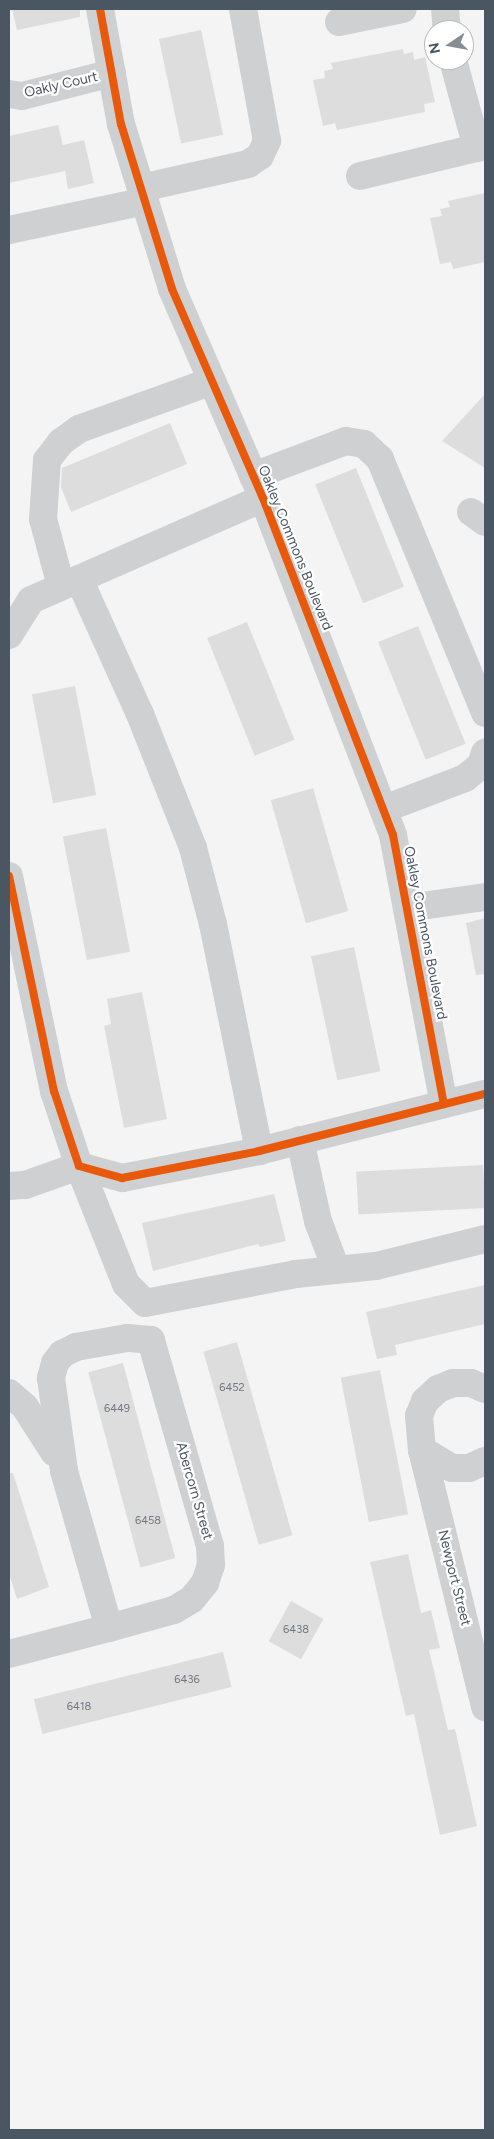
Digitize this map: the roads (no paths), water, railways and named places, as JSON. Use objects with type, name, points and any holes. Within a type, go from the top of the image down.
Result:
[{"type":"street","name":"Oakley Commons Boulevard","points":[[100,9],[121,124],[172,289],[258,487],[394,834],[444,1104]]},
{"type":"street","points":[[9,230],[143,195],[248,164],[260,156],[267,141],[243,9]]},
{"type":"street","points":[[339,22],[402,9]]},
{"type":"street","points":[[360,176],[481,147],[456,70]]},
{"type":"street","name":"Oakly Court","points":[[9,94],[22,96],[112,73]]},
{"type":"street","points":[[212,381],[79,429],[61,442],[47,460],[43,519],[70,582],[140,714],[193,848],[213,924],[259,1151]]},
{"type":"street","points":[[9,635],[31,600],[346,442],[364,444],[380,459],[485,713]]},
{"type":"street","points":[[384,809],[465,778],[481,765],[485,754]]},
{"type":"street","points":[[9,876],[54,1090],[79,1166],[126,1284],[145,1303],[336,1269],[376,1266],[485,1239]]},
{"type":"street","points":[[408,908],[485,897]]},
{"type":"street","points":[[9,1186],[24,1185],[79,1166],[122,1178],[259,1151],[485,1094]]},
{"type":"street","points":[[300,1140],[318,1221],[336,1269]]},
{"type":"street","name":"Abercorn Street","points":[[9,1654],[174,1610],[192,1599],[205,1583],[211,1565],[210,1546],[151,1340],[127,1338],[76,1347],[62,1354],[55,1363],[51,1378],[52,1397],[64,1471]]},
{"type":"street","name":"Newport Street","points":[[485,1389],[471,1383],[453,1383],[438,1389],[425,1400],[419,1416],[422,1450],[485,1707]]},
{"type":"street","points":[[9,1393],[36,1420],[64,1471],[109,1628]]},
{"type":"street","points":[[422,1450],[452,1468],[469,1468],[485,1461]]}]
